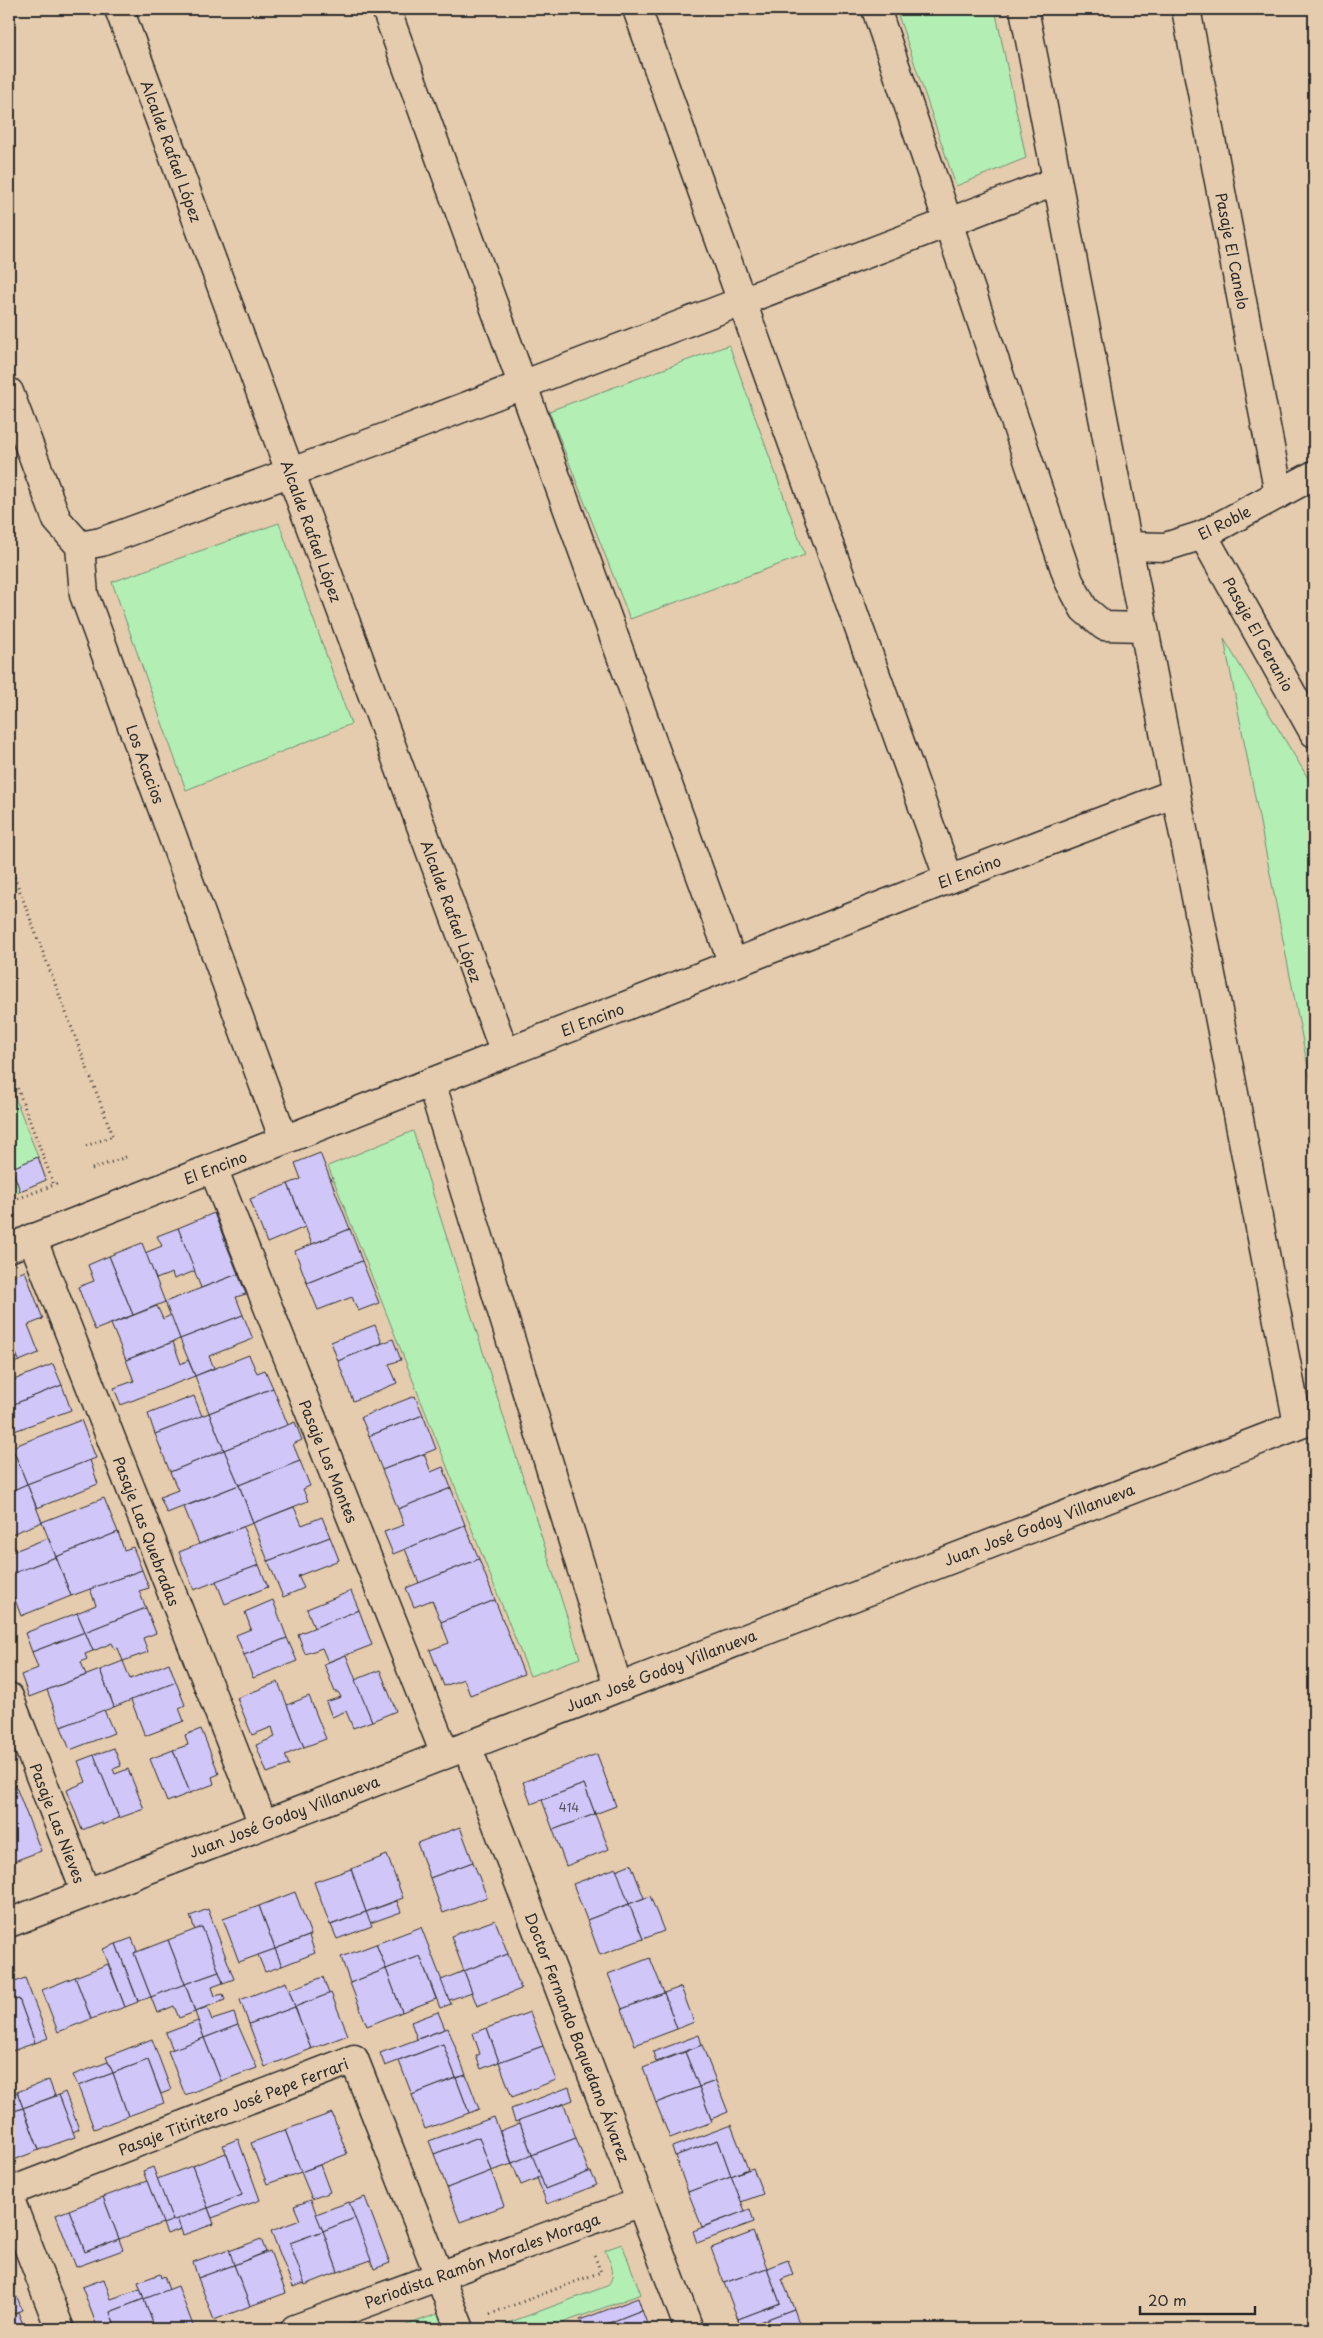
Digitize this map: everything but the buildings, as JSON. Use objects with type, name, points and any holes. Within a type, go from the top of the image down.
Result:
[{"type":"street","name":"Alcalde Rafael López","points":[[119,9],[505,1053]]},
{"type":"street","points":[[386,9],[733,964]]},
{"type":"street","points":[[637,9],[949,879]]},
{"type":"street","points":[[876,9],[1070,581],[1084,609],[1104,626],[1143,627]]},
{"type":"street","points":[[1024,9],[1176,793],[1306,1422]]},
{"type":"street","name":"Pasaje El Canelo","points":[[1186,9],[1279,494]]},
{"type":"street","points":[[9,392],[57,520],[80,546],[101,542],[291,473],[1057,180]]},
{"type":"street","name":"El Roble","points":[[1128,546],[1165,547],[1203,535],[1314,475]]},
{"type":"street","name":"Pasaje El Geranio","points":[[1203,535],[1314,733]]},
{"type":"street","name":"Los Acacios","points":[[80,546],[84,595],[284,1140]]},
{"type":"street","name":"El Encino","points":[[21,1243],[949,879],[1176,793]]},
{"type":"street","points":[[431,1082],[618,1687]]},
{"type":"street","name":"Pasaje Los Montes","points":[[213,1168],[456,1750]]},
{"type":"street","name":"Pasaje Las Quebradas","points":[[21,1243],[262,1824]]},
{"type":"street","name":"Juan José Godoy Villanueva","points":[[9,1923],[1306,1422]]},
{"type":"street","name":"Pasaje Las Nieves","points":[[9,1697],[86,1893]]},
{"type":"street","name":"Doctor Fernando Baquedano Álvarez","points":[[456,1750],[641,2202],[689,2329]]},
{"type":"street","name":"Pasaje Titiritero José Pepe Ferrari","points":[[9,2192],[354,2059],[439,2276],[471,2323]]},
{"type":"street","points":[[9,2197],[60,2329]]},
{"type":"street","name":"Periodista Ramón Morales Moraga","points":[[295,2329],[641,2202]]},
{"type":"path","points":[[9,863],[113,1136],[83,1147]]},
{"type":"path","points":[[9,1090],[17,1087],[54,1185]]},
{"type":"path","points":[[92,1169],[126,1157]]},
{"type":"path","points":[[9,1202],[59,1183]]},
{"type":"path","points":[[471,2323],[600,2272],[590,2246],[600,2217]]},
{"type":"green space","points":[[896,9],[995,9],[1026,158],[956,186]]},
{"type":"green space","points":[[729,345],[805,555],[630,619],[549,411]]},
{"type":"green space","points":[[279,523],[351,724],[186,790],[112,582]]},
{"type":"green space","points":[[1224,639],[1314,788],[1314,1098]]},
{"type":"green space","points":[[13,1092],[38,1157],[12,1168],[20,1191],[9,1195],[9,1094]]},
{"type":"green space","points":[[413,1131],[580,1658],[530,1676],[328,1166]]},
{"type":"green space","points":[[622,2244],[641,2294],[546,2329],[492,2329],[607,2286],[613,2273],[605,2250]]},
{"type":"green space","points":[[443,2312],[450,2329],[396,2329]]}]
